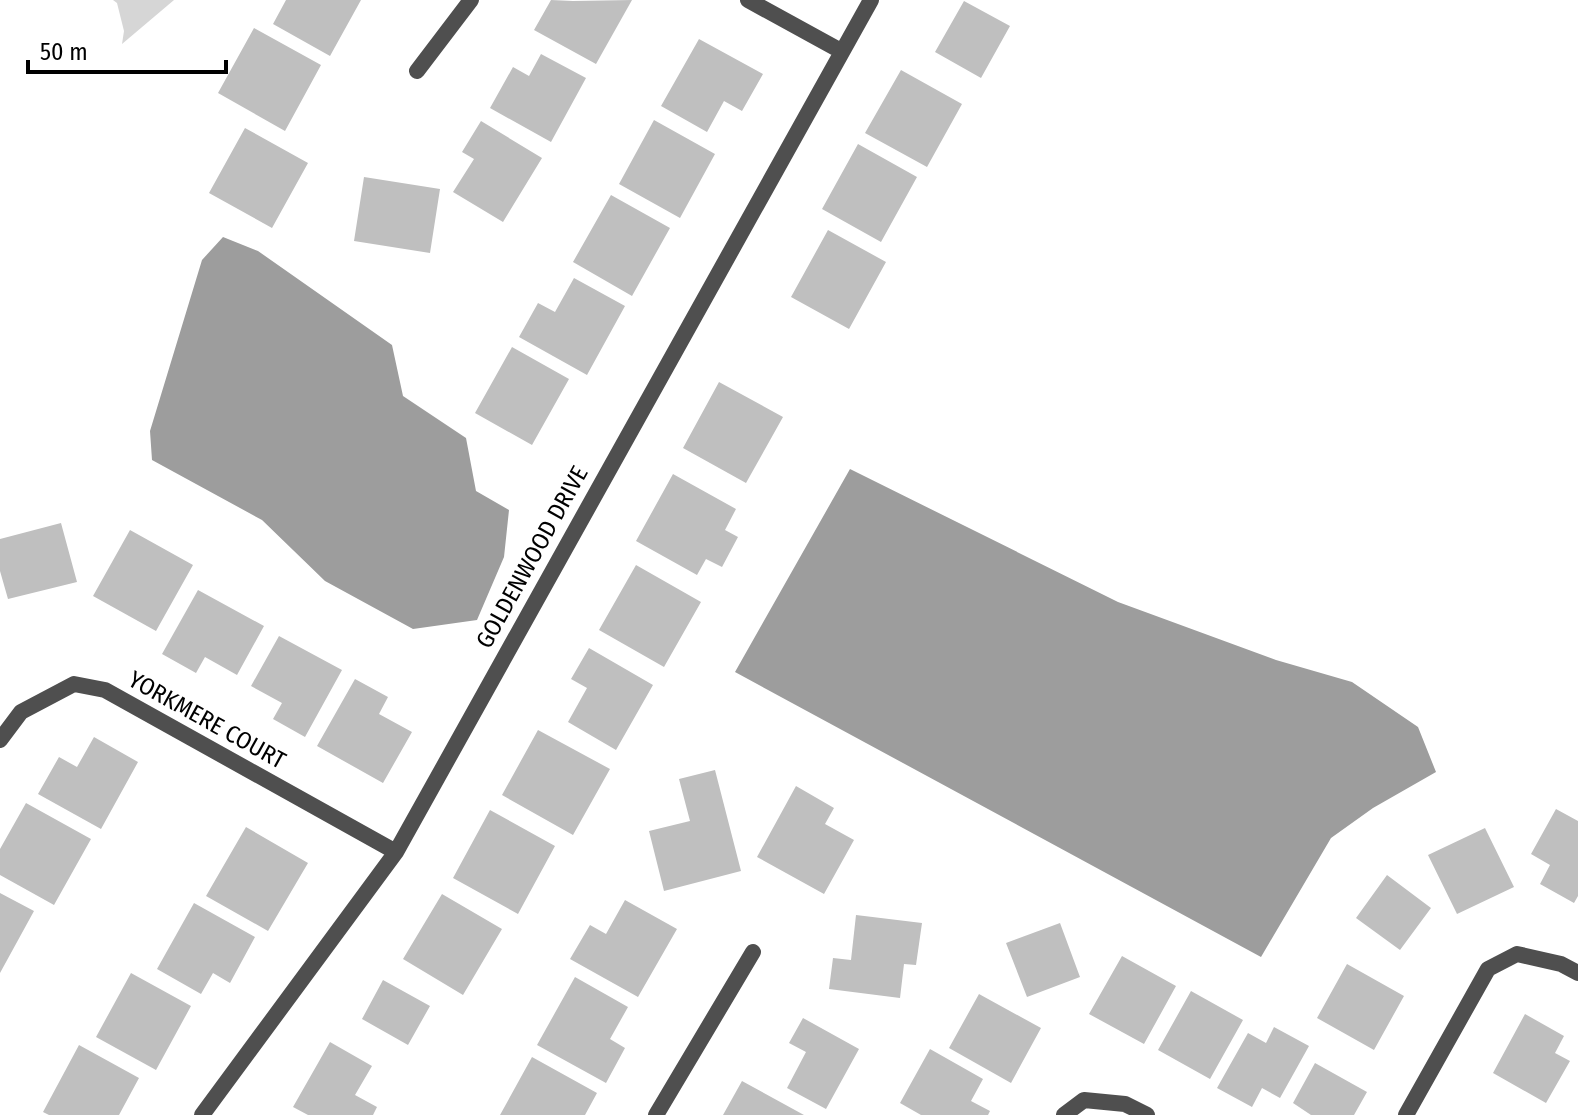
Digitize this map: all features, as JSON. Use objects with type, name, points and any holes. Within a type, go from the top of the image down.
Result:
[{"type":"street","points":[[417,71],[471,0]]},
{"type":"street","points":[[748,0],[841,51]]},
{"type":"street","name":"GOLDENWOOD DRIVE","points":[[202,1115],[396,852],[871,0]]},
{"type":"street","name":"YORKMERE COURT","points":[[0,740],[21,712],[74,684],[105,690],[396,852]]},
{"type":"street","points":[[656,1115],[753,952]]},
{"type":"street","points":[[1406,1115],[1488,969],[1517,954],[1561,964],[1578,973]]},
{"type":"street","points":[[1064,1115],[1084,1100],[1125,1104],[1147,1115]]},
{"type":"shaded area","points":[[113,0],[174,0],[122,44],[124,31],[117,3]]},
{"type":"shaded area","points":[[223,237],[258,251],[392,345],[403,396],[466,438],[476,491],[509,510],[504,557],[477,620],[413,629],[325,581],[262,520],[152,460],[150,431],[202,260]]},
{"type":"shaded area","points":[[850,469],[1118,602],[1276,660],[1352,682],[1418,727],[1436,772],[1373,808],[1331,838],[1261,957],[735,672]]},
{"type":"building","points":[[286,0],[361,0],[330,56],[273,24]]},
{"type":"building","points":[[551,0],[632,0],[596,64],[534,30]]},
{"type":"building","points":[[964,1],[1010,26],[981,78],[935,52]]},
{"type":"building","points":[[254,28],[321,65],[285,131],[218,93]]},
{"type":"building","points":[[699,39],[763,74],[742,111],[724,101],[707,132],[661,106]]},
{"type":"building","points":[[541,54],[586,78],[551,142],[490,108],[513,67],[529,76]]},
{"type":"building","points":[[901,70],[962,104],[927,167],[865,133]]},
{"type":"building","points":[[654,120],[715,154],[680,218],[619,184]]},
{"type":"building","points":[[481,121],[542,158],[503,222],[453,192],[474,159],[462,152]]},
{"type":"building","points":[[245,128],[308,163],[272,228],[209,193]]},
{"type":"building","points":[[858,144],[917,177],[881,242],[822,209]]},
{"type":"building","points":[[364,177],[440,189],[430,253],[354,241]]},
{"type":"building","points":[[611,195],[670,228],[632,296],[573,262]]},
{"type":"building","points":[[828,230],[886,262],[849,329],[791,297]]},
{"type":"building","points":[[574,278],[625,306],[587,375],[519,337],[538,303],[555,312]]},
{"type":"building","points":[[512,347],[569,379],[532,445],[475,413]]},
{"type":"building","points":[[719,382],[783,417],[746,483],[683,448]]},
{"type":"building","points":[[673,474],[736,509],[725,530],[738,537],[722,567],[706,559],[697,575],[636,541]]},
{"type":"building","points":[[61,523],[77,582],[8,599],[0,571],[0,539]]},
{"type":"building","points":[[130,530],[193,565],[156,631],[93,596]]},
{"type":"building","points":[[636,565],[701,602],[664,667],[599,630]]},
{"type":"building","points":[[198,590],[264,626],[237,675],[205,657],[196,673],[162,654]]},
{"type":"building","points":[[279,636],[342,670],[305,737],[273,719],[282,703],[251,686]]},
{"type":"building","points":[[589,648],[653,685],[616,750],[568,722],[587,688],[571,679]]},
{"type":"building","points":[[355,679],[388,697],[379,714],[412,732],[383,783],[317,746]]},
{"type":"building","points":[[538,730],[610,769],[573,835],[502,795]]},
{"type":"building","points":[[94,737],[138,762],[101,829],[38,794],[59,757],[77,767]]},
{"type":"building","points":[[715,770],[741,871],[664,891],[649,831],[690,821],[679,779]]},
{"type":"building","points":[[796,786],[834,808],[825,824],[854,840],[824,894],[757,857]]},
{"type":"building","points":[[26,803],[91,839],[54,905],[0,875],[0,849]]},
{"type":"building","points":[[1556,809],[1578,821],[1578,896],[1574,903],[1540,884],[1550,865],[1531,854]]},
{"type":"building","points":[[490,810],[555,846],[518,914],[453,878]]},
{"type":"building","points":[[246,827],[308,863],[268,931],[206,896]]},
{"type":"building","points":[[1485,828],[1514,887],[1457,914],[1428,855]]},
{"type":"building","points":[[1387,875],[1431,908],[1400,950],[1356,918]]},
{"type":"building","points":[[0,893],[34,911],[0,973]]},
{"type":"building","points":[[442,894],[502,929],[463,995],[403,959]]},
{"type":"building","points":[[625,900],[677,929],[638,997],[570,959],[590,925],[606,934]]},
{"type":"building","points":[[194,903],[255,937],[230,983],[213,973],[201,994],[157,969]]},
{"type":"building","points":[[856,915],[922,923],[916,965],[904,964],[900,998],[829,989],[833,958],[851,960]]},
{"type":"building","points":[[1060,923],[1080,977],[1027,997],[1006,943]]},
{"type":"building","points":[[1122,956],[1176,986],[1144,1044],[1089,1014]]},
{"type":"building","points":[[1347,964],[1404,996],[1374,1050],[1317,1018]]},
{"type":"building","points":[[131,973],[191,1006],[156,1070],[96,1037]]},
{"type":"building","points":[[575,977],[628,1007],[610,1039],[625,1048],[606,1083],[537,1045]]},
{"type":"building","points":[[383,980],[430,1006],[408,1045],[362,1019]]},
{"type":"building","points":[[1191,991],[1243,1020],[1210,1079],[1158,1050]]},
{"type":"building","points":[[979,994],[1041,1028],[1011,1083],[949,1048]]},
{"type":"building","points":[[1525,1014],[1564,1036],[1555,1053],[1570,1061],[1546,1103],[1493,1073]]},
{"type":"building","points":[[803,1018],[859,1049],[826,1109],[787,1088],[806,1052],[789,1043]]},
{"type":"building","points":[[1274,1027],[1309,1046],[1280,1098],[1262,1088],[1252,1107],[1217,1088],[1248,1033],[1266,1043]]},
{"type":"building","points":[[330,1042],[372,1066],[355,1095],[377,1107],[373,1115],[308,1115],[293,1107]]},
{"type":"building","points":[[79,1045],[139,1078],[119,1115],[49,1115],[43,1112]]},
{"type":"building","points":[[930,1049],[983,1079],[971,1101],[990,1111],[988,1115],[921,1115],[900,1103]]},
{"type":"building","points":[[532,1057],[597,1093],[585,1115],[500,1115]]},
{"type":"building","points":[[1315,1063],[1367,1092],[1354,1115],[1311,1115],[1293,1103]]},
{"type":"building","points":[[742,1081],[804,1115],[723,1115]]}]
